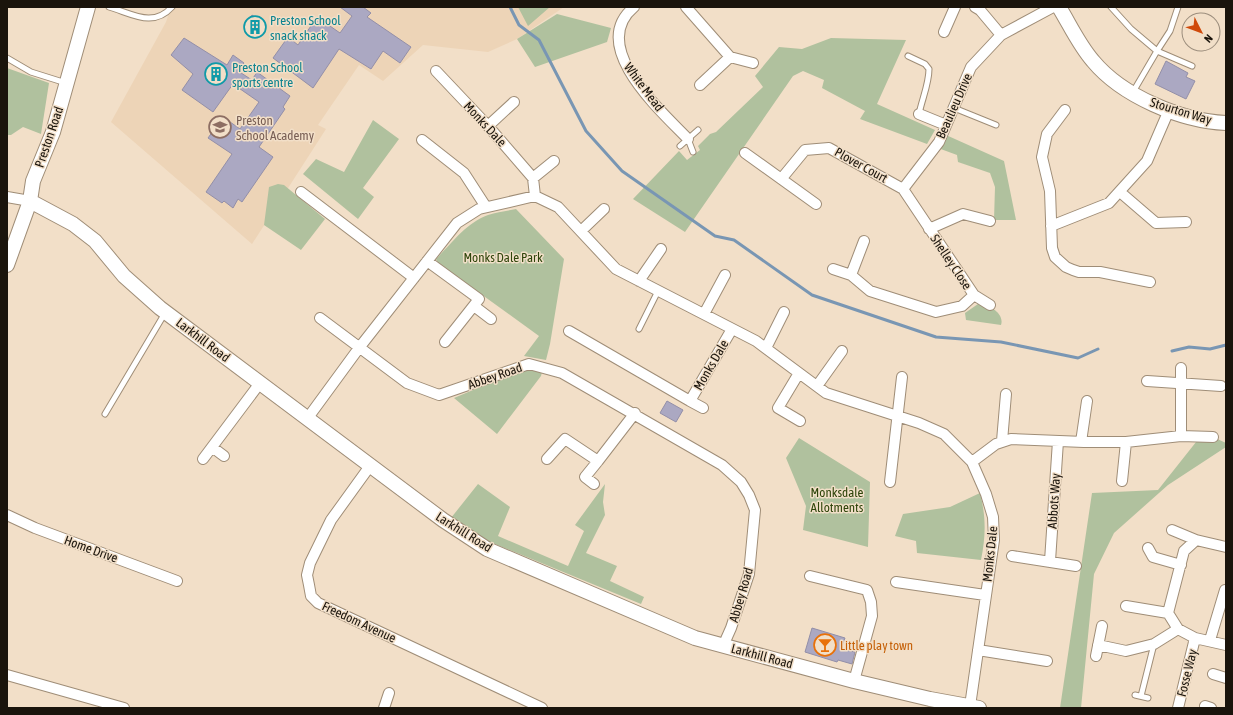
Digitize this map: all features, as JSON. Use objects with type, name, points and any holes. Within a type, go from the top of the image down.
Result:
[{"type":"street","name":"Preston Road","points":[[7,265],[30,201],[33,181],[53,132],[88,7]]},
{"type":"street","name":"White Mead","points":[[634,7],[622,21],[618,33],[620,51],[625,66],[684,143]]},
{"type":"street","points":[[686,7],[730,57],[753,63]]},
{"type":"street","points":[[944,32],[955,7]]},
{"type":"street","points":[[975,7],[980,10],[1001,35]]},
{"type":"street","name":"Beaulieu Drive","points":[[904,189],[939,142],[971,67],[1001,35],[1053,7]]},
{"type":"street","name":"Stourton Way","points":[[1059,7],[1093,61],[1109,77],[1132,93],[1169,110],[1197,119],[1226,123]]},
{"type":"street","points":[[700,85],[730,57]]},
{"type":"street","name":"Monks Dale","points":[[436,71],[488,126],[533,178]]},
{"type":"street","points":[[488,126],[514,102]]},
{"type":"street","points":[[1065,110],[1047,134],[1042,157],[1050,191],[1052,248],[1055,257],[1066,267],[1079,272],[1100,272],[1150,282]]},
{"type":"street","points":[[1051,226],[1109,203],[1147,161],[1169,110]]},
{"type":"street","points":[[918,114],[946,125]]},
{"type":"street","points":[[422,140],[464,173],[486,207]]},
{"type":"street","name":"Plover Court","points":[[782,178],[805,150],[829,148],[904,189]]},
{"type":"street","points":[[745,153],[782,178],[816,204]]},
{"type":"street","points":[[307,419],[457,223],[479,209],[535,196],[533,178],[554,161]]},
{"type":"street","name":"Shelley Close","points":[[904,189],[974,295],[990,305]]},
{"type":"street","points":[[301,192],[414,278]]},
{"type":"street","points":[[1120,192],[1156,223],[1186,222]]},
{"type":"street","name":"Monks Dale","points":[[535,196],[558,207],[616,269],[766,348],[826,393],[896,415],[944,434],[972,462],[986,494],[993,517],[994,540],[978,650],[975,707]]},
{"type":"street","points":[[7,197],[30,201]]},
{"type":"street","name":"Larkhill Road","points":[[30,201],[73,224],[95,241],[124,276],[165,312],[443,520],[487,548],[695,638],[929,703],[975,707]]},
{"type":"street","points":[[581,231],[604,209]]},
{"type":"street","name":"Shelley Close","points":[[929,229],[963,214],[990,222]]},
{"type":"street","points":[[833,269],[851,275],[864,242]]},
{"type":"street","points":[[639,281],[661,248]]},
{"type":"street","points":[[427,261],[479,299],[445,342]]},
{"type":"street","points":[[704,314],[725,275]]},
{"type":"street","name":"Shelley Close","points":[[851,275],[870,291],[936,312],[962,306],[974,295]]},
{"type":"street","points":[[474,306],[491,319]]},
{"type":"street","points":[[766,348],[784,312]]},
{"type":"street","points":[[320,318],[360,348]]},
{"type":"street","name":"Monks Dale","points":[[690,401],[732,329]]},
{"type":"street","name":"Monks Dale","points":[[569,331],[703,408]]},
{"type":"street","name":"Abbey Road","points":[[360,348],[407,383],[439,395],[529,364],[562,373],[634,413],[722,465],[741,482],[749,495],[755,510],[749,574],[731,628],[723,646]]},
{"type":"street","points":[[817,386],[842,351]]},
{"type":"street","points":[[1181,368],[1181,436]]},
{"type":"street","points":[[799,373],[778,408],[800,421]]},
{"type":"street","points":[[890,482],[896,415],[902,377]]},
{"type":"street","points":[[1147,381],[1181,382],[1221,386]]},
{"type":"street","points":[[203,459],[260,382]]},
{"type":"street","points":[[1002,441],[1006,394]]},
{"type":"street","points":[[1081,442],[1087,401]]},
{"type":"street","points":[[594,484],[585,477],[634,413]]},
{"type":"street","points":[[972,462],[990,448],[1002,441],[1011,439],[1126,442],[1181,436],[1214,436]]},
{"type":"street","points":[[547,459],[565,439],[598,461]]},
{"type":"street","name":"Abbots Way","points":[[1050,561],[1058,441]]},
{"type":"street","points":[[1122,481],[1126,442]]},
{"type":"street","points":[[212,447],[224,456]]},
{"type":"street","name":"Freedom Avenue","points":[[370,466],[331,520],[310,563],[307,575],[312,596],[318,603],[542,708]]},
{"type":"street","name":"Home Drive","points":[[7,515],[35,528],[177,581]]},
{"type":"street","points":[[1172,530],[1196,540],[1226,547]]},
{"type":"street","points":[[1196,540],[1184,551],[1168,613],[1178,629],[1195,638],[1210,640],[1226,645]]},
{"type":"street","points":[[1148,548],[1153,556],[1181,565]]},
{"type":"street","points":[[1012,556],[1076,566]]},
{"type":"street","points":[[810,576],[867,590],[871,602],[872,616],[854,682]]},
{"type":"street","name":"Monks Dale","points":[[896,582],[985,596]]},
{"type":"street","points":[[1210,640],[1225,590]]},
{"type":"street","points":[[1126,606],[1168,613]]},
{"type":"street","points":[[1096,656],[1102,626]]},
{"type":"street","points":[[1098,645],[1126,651],[1154,644],[1178,629]]},
{"type":"street","name":"Fosse Way","points":[[1178,708],[1195,638]]},
{"type":"street","points":[[978,650],[1047,661]]},
{"type":"street","points":[[7,674],[124,708]]},
{"type":"street","points":[[1213,674],[1226,678]]},
{"type":"street","points":[[384,708],[389,693]]},
{"type":"lane","points":[[109,7],[149,20],[160,18],[172,7]]},
{"type":"lane","points":[[1111,7],[1131,29],[1157,51],[1192,66]]},
{"type":"lane","points":[[1132,93],[1170,31],[1178,7]]},
{"type":"lane","points":[[908,56],[924,64],[929,69],[929,78],[918,114]]},
{"type":"lane","points":[[7,58],[31,72],[67,84]]},
{"type":"lane","points":[[954,108],[996,125]]},
{"type":"lane","points":[[693,152],[684,143],[698,130]]},
{"type":"lane","points":[[638,329],[658,291]]},
{"type":"lane","points":[[105,414],[165,312]]},
{"type":"lane","points":[[1141,696],[1154,644]]},
{"type":"lane","points":[[1135,695],[1148,698]]},
{"type":"shaded area","name":"Preston School Academy","points":[[171,7],[564,7],[517,39],[488,52],[423,45],[383,81],[359,65],[318,125],[326,129],[252,244],[111,122],[166,22]]},
{"type":"green space","points":[[518,7],[550,7],[528,26]]},
{"type":"green space","points":[[557,14],[611,28],[607,42],[535,67],[517,39]]},
{"type":"green space","points":[[831,38],[906,40],[877,104],[935,130],[927,144],[860,119],[865,111],[822,88],[824,80],[803,71],[793,76],[685,232],[633,199],[679,151],[687,160],[700,150],[698,146],[710,134],[716,132],[763,87],[755,76],[779,47],[802,49]]},
{"type":"green space","points":[[7,68],[49,83],[41,134],[23,127],[11,135],[7,135]]},
{"type":"green space","points":[[373,120],[399,139],[363,188],[374,197],[358,219],[303,174],[316,159],[344,172]]},
{"type":"green space","points":[[946,135],[1004,161],[1016,220],[994,220],[995,187],[990,173],[958,162],[957,155],[938,148]]},
{"type":"green space","points":[[278,184],[284,185],[325,219],[301,250],[264,225],[269,187]]},
{"type":"green space","name":"Monks Dale Park","points":[[516,209],[564,259],[546,360],[524,356],[539,336],[438,263],[436,259],[466,228],[473,223],[488,215]]},
{"type":"green space","points":[[978,304],[991,307],[995,310],[1002,321],[1001,325],[966,320],[965,313]]},
{"type":"green space","points":[[528,367],[543,368],[541,376],[497,434],[454,398]]},
{"type":"green space","points":[[1200,437],[1213,437],[1226,443],[1226,447],[1168,485],[1114,533],[1094,574],[1081,708],[1060,708],[1092,493],[1158,490]]},
{"type":"green space","name":"Monksdale Allotments","points":[[799,438],[870,482],[868,547],[803,530],[806,506],[786,458]]},
{"type":"green space","points":[[478,484],[510,507],[498,536],[568,566],[584,531],[575,525],[605,484],[603,502],[605,515],[586,553],[617,566],[610,581],[644,597],[641,604],[495,544],[492,551],[447,523]]},
{"type":"green space","points":[[980,493],[985,526],[981,560],[917,553],[916,541],[895,536],[903,514],[950,507]]},
{"type":"building","points":[[340,7],[363,7],[371,13],[367,17],[411,47],[400,63],[383,51],[371,69],[339,49],[313,88],[273,58],[288,37],[298,45],[317,17],[340,33],[352,16]]},
{"type":"building","points":[[252,15],[261,21],[256,27],[248,21]]},
{"type":"building","points":[[184,38],[227,65],[233,55],[244,63],[238,71],[252,80],[257,72],[290,96],[283,107],[285,109],[259,147],[273,157],[242,202],[238,199],[233,208],[224,201],[222,203],[206,192],[232,154],[208,138],[223,117],[240,129],[259,102],[233,84],[213,112],[182,90],[193,74],[171,55]]},
{"type":"building","points":[[1166,61],[1188,73],[1186,77],[1195,81],[1186,99],[1155,84]]},
{"type":"building","points":[[667,401],[683,410],[676,422],[660,413]]},
{"type":"building","name":"Little play town","points":[[812,628],[845,638],[841,649],[855,652],[852,664],[838,660],[837,662],[805,652]]},
{"type":"waterway","points":[[510,7],[519,25],[539,40],[586,131],[622,171],[715,236],[734,240],[812,295],[936,337],[1001,342],[1078,358],[1098,349]]},
{"type":"waterway","points":[[1172,351],[1189,347],[1210,349],[1226,345]]},
{"type":"place","name":"Preston School snack shack","points":[[255,27]]},
{"type":"place","name":"Preston School sports centre","points":[[216,74]]},
{"type":"place","name":"Preston School Academy","points":[[220,127]]},
{"type":"place","name":"Little play town","points":[[825,645]]}]
